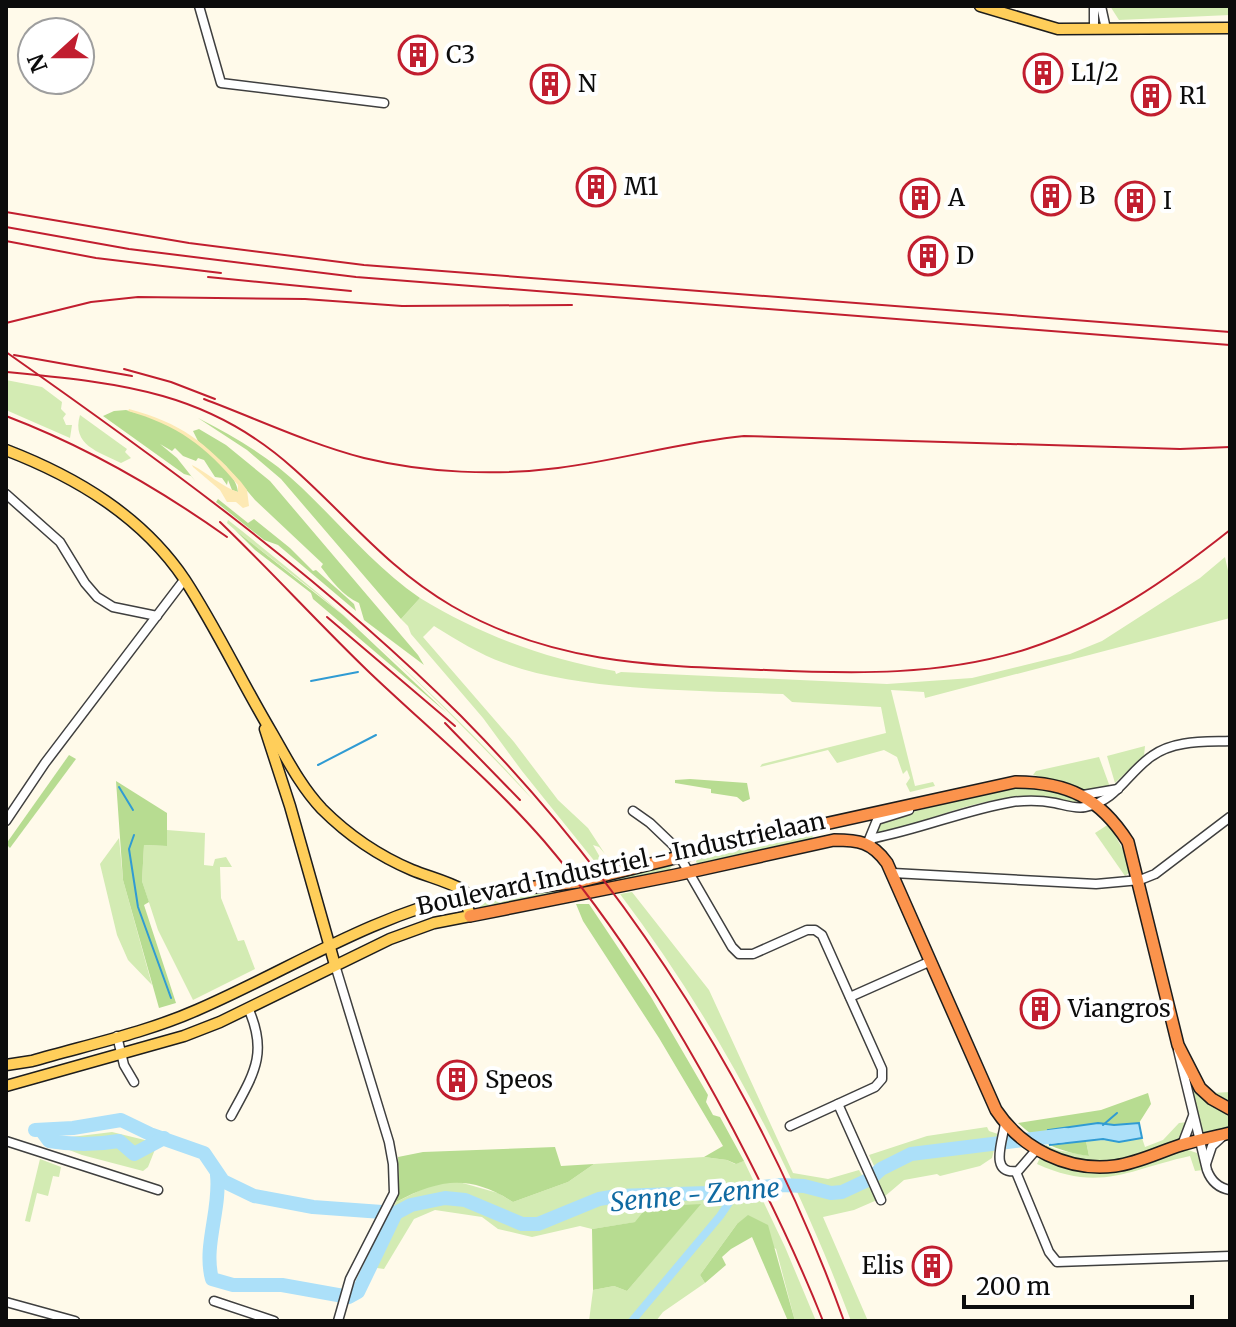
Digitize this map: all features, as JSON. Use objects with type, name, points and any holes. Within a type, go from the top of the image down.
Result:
[{"type":"highway","name":"Boulevard Industriel - Industrielaan","points":[[466,895],[578,882],[1015,782],[1049,783],[1083,795],[1095,804]]},
{"type":"highway","points":[[1095,804],[1112,817],[1128,842],[1140,880],[1178,1045],[1200,1088],[1230,1109]]},
{"type":"highway","name":"Boulevard Industriel - Industrielaan","points":[[470,916],[834,840],[867,843]]},
{"type":"highway","points":[[867,843],[882,855],[893,873],[996,1110],[1018,1138],[1036,1150],[1076,1164],[1113,1166],[1228,1134]]},
{"type":"main road","points":[[980,6],[1046,27],[1230,28]]},
{"type":"main road","points":[[6,451],[53,469],[106,500],[151,540],[184,580],[261,716],[314,800],[370,848],[409,869],[456,886],[466,895],[470,916]]},
{"type":"main road","points":[[261,716],[335,965]]},
{"type":"main road","points":[[281,777],[293,769]]},
{"type":"main road","points":[[290,806],[301,797],[314,800]]},
{"type":"main road","name":"Boulevard Industriel - Industrielaan","points":[[6,1065],[32,1061],[193,1012],[404,912],[466,895]]},
{"type":"main road","name":"Boulevard Industriel - Industrielaan","points":[[6,1086],[184,1036],[410,931],[470,916]]},
{"type":"street","points":[[199,6],[221,83],[384,103]]},
{"type":"street","points":[[1094,6],[1100,29]]},
{"type":"street","points":[[1100,29],[1101,6]]},
{"type":"street","points":[[6,494],[60,542],[97,597],[113,607],[157,616]]},
{"type":"street","points":[[6,821],[45,763],[184,580]]},
{"type":"street","name":"Boulevard Industriel - Industrielaan","points":[[867,843],[874,838],[954,815],[1012,802],[1031,800],[1074,808],[1095,804],[1111,797],[1141,764],[1166,749],[1184,744],[1230,741]]},
{"type":"street","name":"Boulevard Industriel - Industrielaan","points":[[1083,795],[1118,789]]},
{"type":"street","points":[[1111,797],[1112,817]]},
{"type":"street","name":"Boulevard Industriel - Industrielaan","points":[[867,843],[877,820],[932,802]]},
{"type":"street","points":[[633,811],[664,836],[680,857],[735,951],[743,955],[753,954],[807,930],[815,930],[822,935],[883,1074],[875,1087],[790,1126]]},
{"type":"street","points":[[893,873],[1096,884],[1140,880],[1155,874],[1230,817]]},
{"type":"street","points":[[850,997],[931,961]]},
{"type":"street","points":[[335,965],[391,1153],[395,1186],[350,1279],[338,1321]]},
{"type":"street","points":[[231,1116],[255,1071],[259,1054],[258,1032],[248,1008]]},
{"type":"street","points":[[117,1036],[124,1065],[134,1082]]},
{"type":"street","points":[[1178,1045],[1205,1165],[1210,1178],[1218,1186],[1230,1190]]},
{"type":"street","points":[[838,1104],[880,1198]]},
{"type":"street","points":[[1182,1145],[1193,1115]]},
{"type":"street","points":[[1005,1123],[998,1161],[1002,1168],[1016,1172],[1023,1168],[1036,1150]]},
{"type":"street","points":[[1205,1165],[1212,1146],[1228,1134]]},
{"type":"street","points":[[6,1141],[158,1190]]},
{"type":"street","points":[[1016,1172],[1049,1252],[1057,1262],[1230,1256]]},
{"type":"street","points":[[214,1301],[274,1321]]},
{"type":"street","points":[[6,1302],[75,1321]]},
{"type":"green space","points":[[1110,6],[1230,6],[1230,15],[1119,20]]},
{"type":"green space","points":[[6,380],[42,387],[62,402],[66,425],[72,425],[70,438],[6,410]]},
{"type":"green space","points":[[126,410],[163,422],[198,444],[221,463],[236,483],[238,492],[232,490],[228,480],[227,485],[222,478],[215,477],[204,460],[198,458],[196,461],[183,456],[175,448],[172,451],[160,444],[177,458],[196,482],[103,416]]},
{"type":"green space","points":[[80,415],[127,449],[125,452],[131,458],[121,463],[89,446],[80,434]]},
{"type":"green space","points":[[198,418],[265,457],[301,487],[373,559],[420,598],[401,619],[281,479],[247,450]]},
{"type":"green space","points":[[199,429],[226,445],[270,481],[424,665],[364,620],[359,603],[338,587],[321,567],[323,564],[198,441],[193,431]]},
{"type":"green space","points":[[218,499],[248,523],[254,519],[290,548],[354,604],[356,611],[278,545],[264,540],[216,502]]},
{"type":"green space","points":[[228,520],[366,635],[235,530],[227,523]]},
{"type":"green space","points":[[235,530],[343,615],[447,713],[313,599],[311,593],[255,550]]},
{"type":"green space","points":[[1225,557],[1230,580],[1230,618],[925,698],[924,692],[891,690],[915,786],[933,782],[935,786],[910,792],[906,784],[910,778],[907,770],[903,774],[897,757],[884,750],[837,763],[828,750],[760,767],[886,733],[881,707],[792,702],[783,694],[641,688],[569,680],[495,659],[434,626],[423,637],[514,742],[558,800],[588,828],[605,854],[593,845],[601,859],[596,863],[401,619],[420,598],[514,644],[564,660],[615,671],[616,674],[887,684],[972,678],[1070,654],[1102,641],[1200,578]]},
{"type":"green space","points":[[366,635],[463,725],[534,801],[440,704]]},
{"type":"green space","points":[[1145,746],[1144,756],[1115,783],[1107,756]]},
{"type":"green space","points":[[69,755],[76,759],[10,848],[6,844]]},
{"type":"green space","points":[[1099,757],[1110,787],[1090,792],[1033,775],[1036,771]]},
{"type":"green space","points":[[675,780],[747,783],[750,799],[743,802],[737,797],[711,793],[711,789],[675,783]]},
{"type":"green space","points":[[116,781],[167,813],[167,846],[144,845],[142,881],[149,902],[144,905],[176,1003],[159,1008],[123,880]]},
{"type":"green space","points":[[1041,786],[1078,801],[1073,803],[1036,797],[997,800],[875,835],[880,822],[886,819],[1005,788]]},
{"type":"green space","points":[[1109,824],[1129,861],[1131,871],[1125,876],[1095,833]]},
{"type":"green space","points":[[167,830],[205,833],[204,865],[213,866],[215,859],[226,857],[232,867],[220,867],[221,898],[238,941],[244,940],[255,969],[193,1000],[158,930],[142,881],[144,845],[167,846]]},
{"type":"green space","points":[[809,831],[813,833],[812,841],[699,865],[696,862],[697,857]]},
{"type":"green space","points":[[119,838],[123,880],[152,985],[128,960],[117,935],[100,864]]},
{"type":"green space","points":[[672,866],[668,872],[483,909],[478,905],[481,899],[572,888]]},
{"type":"green space","points":[[632,892],[709,990],[793,1173],[828,1179],[859,1170],[863,1177],[875,1168],[869,1155],[927,1136],[987,1127],[998,1134],[992,1158],[980,1166],[940,1176],[904,1180],[884,1197],[854,1210],[823,1217],[868,1321],[851,1321],[779,1153],[721,1046],[656,943],[620,894]]},
{"type":"green space","points":[[576,904],[589,904],[651,997],[708,1095],[706,1102],[713,1115],[720,1117],[744,1161],[736,1164],[704,1157],[723,1146],[659,1038],[583,921]]},
{"type":"green space","points":[[1187,1075],[1212,1093],[1230,1092],[1230,1127],[1201,1135]]},
{"type":"green space","points":[[1148,1093],[1151,1104],[1139,1123],[1098,1123],[1050,1145],[1086,1141],[1089,1156],[1051,1146],[1018,1123],[1101,1110]]},
{"type":"green space","points":[[1188,1122],[1185,1149],[1197,1153],[1203,1170],[1195,1171],[1190,1156],[1097,1178],[1059,1173],[1037,1164],[1046,1145],[1089,1156],[1086,1141],[1142,1138],[1145,1147],[1163,1140],[1179,1123]]},
{"type":"green space","points":[[112,1132],[153,1142],[156,1147],[148,1167],[143,1171],[54,1144],[55,1139]]},
{"type":"green space","points":[[555,1147],[561,1166],[594,1164],[568,1182],[513,1202],[482,1187],[454,1183],[427,1188],[396,1202],[399,1190],[398,1157],[423,1152]]},
{"type":"green space","points":[[704,1157],[735,1164],[744,1161],[816,1321],[795,1321],[776,1249],[737,1224],[700,1275],[705,1283],[663,1312],[656,1321],[589,1321],[593,1290],[614,1286],[627,1291],[700,1204],[636,1222],[592,1229],[580,1226],[532,1237],[498,1229],[482,1217],[435,1210],[414,1219],[384,1269],[363,1266],[396,1202],[433,1184],[459,1182],[498,1193],[513,1202],[568,1182],[594,1164]]},
{"type":"green space","points":[[40,1159],[61,1167],[59,1177],[53,1176],[48,1196],[37,1193],[30,1222],[25,1221]]},
{"type":"green space","points":[[701,1204],[627,1291],[614,1286],[593,1290],[592,1229],[635,1222],[647,1207]]},
{"type":"green space","points":[[748,1215],[768,1225],[795,1321],[788,1321],[752,1237],[722,1257],[726,1265],[705,1283],[700,1275],[737,1224]]},
{"type":"sand","points":[[129,409],[178,428],[203,445],[241,482],[247,490],[249,506],[243,508],[236,502],[227,502],[220,490],[193,467],[238,492],[238,485],[202,448],[176,430]]},
{"type":"water","points":[[1098,1123],[1139,1123],[1142,1138],[1050,1145],[1048,1130]]},
{"type":"waterway","points":[[311,681],[358,672]]},
{"type":"waterway","points":[[318,765],[376,735]]},
{"type":"waterway","points":[[119,787],[133,810]]},
{"type":"waterway","points":[[134,835],[129,849],[138,907],[171,998]]},
{"type":"waterway","points":[[1103,1125],[1117,1113]]},
{"type":"waterway","name":"Senne - Zenne","points":[[35,1130],[73,1128],[121,1120],[204,1153],[223,1181],[254,1196],[313,1207],[396,1213],[411,1205],[445,1198],[465,1200],[522,1224],[538,1224],[599,1199],[617,1196],[707,1193],[781,1185],[842,1192],[911,1154],[1065,1135]]},
{"type":"waterway","points":[[41,1130],[49,1141],[84,1144],[119,1141],[134,1154],[164,1138]]},
{"type":"waterway","name":"Senne - Zenne","points":[[217,1175],[210,1266],[212,1279],[233,1285],[282,1285],[349,1297],[358,1292],[396,1213]]},
{"type":"waterway","points":[[632,1321],[720,1216],[737,1191]]},
{"type":"railway","points":[[6,212],[189,243],[364,265],[1230,332]]},
{"type":"railway","points":[[6,227],[129,249],[356,277],[1230,345]]},
{"type":"railway","points":[[6,241],[96,258],[221,273]]},
{"type":"railway","points":[[208,277],[351,291]]},
{"type":"railway","points":[[6,323],[91,302],[138,297],[305,299],[402,306],[572,305]]},
{"type":"railway","points":[[6,352],[183,480],[298,570],[409,666],[523,782],[581,851],[635,923],[731,1075],[811,1237],[844,1321]]},
{"type":"railway","points":[[14,355],[132,376]]},
{"type":"railway","points":[[124,369],[215,399]]},
{"type":"railway","points":[[6,372],[86,381],[159,395],[194,406],[228,422],[294,469],[388,559],[452,606],[527,640],[604,658],[683,666],[865,672],[930,669],[995,658],[1055,639],[1108,614],[1183,566],[1230,530]]},
{"type":"railway","points":[[204,399],[364,458],[461,472],[558,468],[744,436],[1180,449],[1230,447]]},
{"type":"railway","points":[[6,416],[120,469],[227,537]]},
{"type":"railway","points":[[220,522],[370,673],[503,797],[544,841],[598,909],[669,1016],[712,1091],[781,1224],[823,1321]]},
{"type":"railway","points":[[327,617],[455,726]]},
{"type":"railway","points":[[445,723],[520,800]]},
{"type":"place","name":"C3","points":[[418,55]]},
{"type":"place","name":"L1/2","points":[[1043,73]]},
{"type":"place","name":"N","points":[[550,84]]},
{"type":"place","name":"R1","points":[[1151,96]]},
{"type":"place","name":"M1","points":[[596,187]]},
{"type":"place","name":"B","points":[[1051,196]]},
{"type":"place","name":"A","points":[[920,198]]},
{"type":"place","name":"I","points":[[1135,201]]},
{"type":"place","name":"D","points":[[928,256]]},
{"type":"place","name":"Viangros","points":[[1040,1009]]},
{"type":"place","name":"Speos","points":[[457,1080]]},
{"type":"place","name":"Elis","points":[[932,1266]]}]
